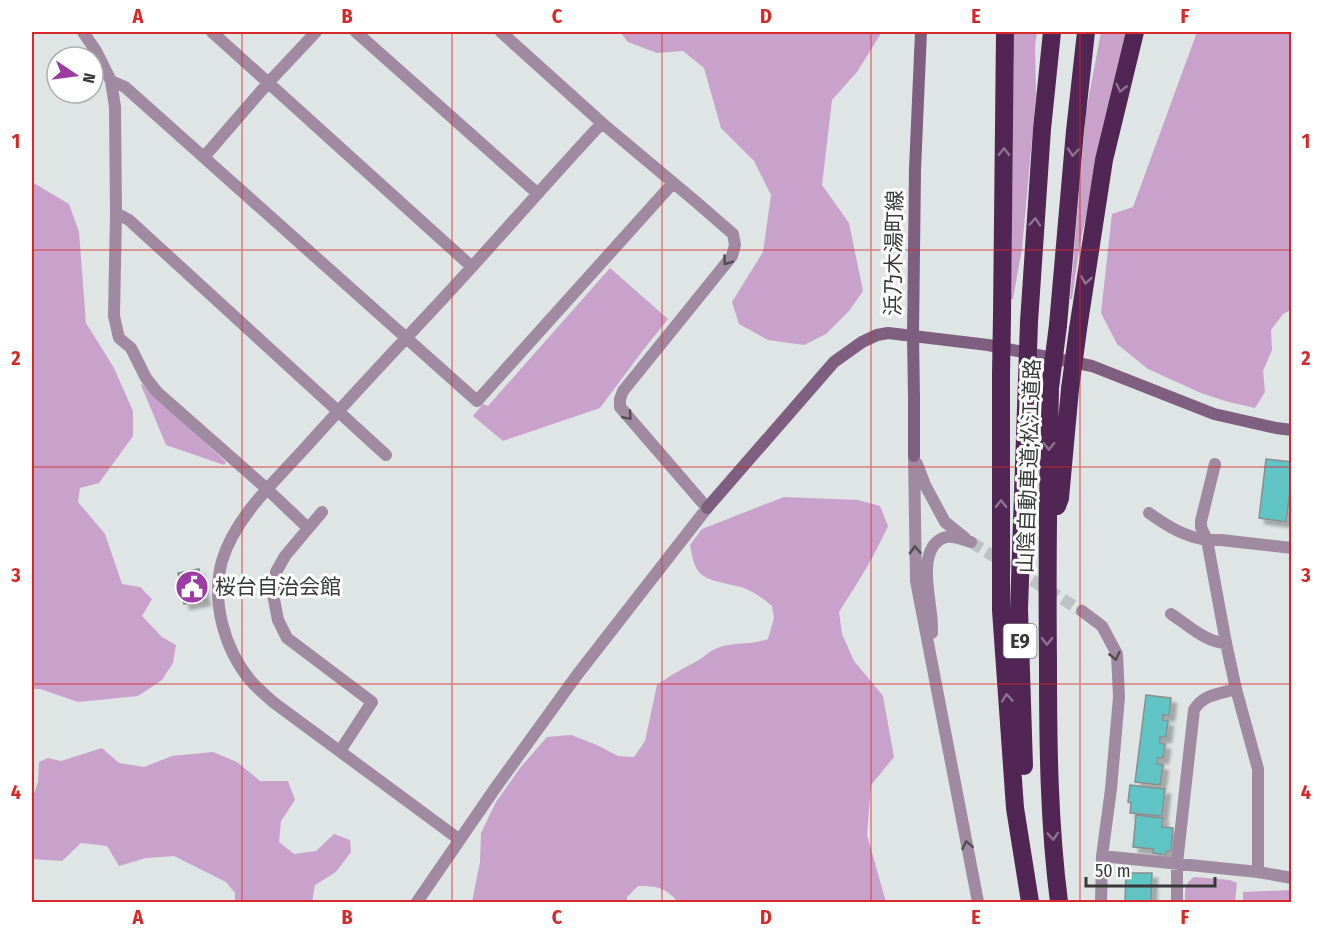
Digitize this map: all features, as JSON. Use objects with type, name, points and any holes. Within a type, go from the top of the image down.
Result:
[{"type":"highway","points":[[1005,32],[1001,610],[1015,808],[1031,903]]},
{"type":"highway","name":"山陰自動車道;松江道路","points":[[1031,903],[1019,609],[1029,322],[1042,129],[1052,32]]},
{"type":"highway","name":"山陰自動車道;松江道路","points":[[1059,903],[1048,758],[1047,542],[1050,388],[1086,32]]},
{"type":"highway","points":[[1047,542],[1060,498],[1070,389],[1104,160],[1135,32]]},
{"type":"main road","name":"浜乃木湯町線","points":[[921,32],[915,169],[913,335],[988,345],[1092,366],[1214,414],[1292,430]]},
{"type":"main road","points":[[706,508],[834,362],[876,335],[888,333],[913,335],[914,456]]},
{"type":"street","points":[[83,32],[96,51],[111,81],[115,107],[114,316],[119,338],[131,348],[146,378],[157,392],[308,528]]},
{"type":"street","points":[[212,32],[472,267]]},
{"type":"street","points":[[204,157],[316,32]]},
{"type":"street","points":[[356,32],[537,193]]},
{"type":"street","points":[[417,903],[496,787],[577,675],[706,508],[620,407],[620,399],[623,391],[732,256],[735,245],[733,234],[602,123],[501,32]]},
{"type":"street","points":[[111,81],[125,87],[477,401],[674,183]]},
{"type":"street","points":[[460,840],[273,702],[255,685],[242,669],[225,635],[218,591],[219,577],[226,548],[243,519],[267,489],[602,123]]},
{"type":"street","points":[[116,213],[129,220],[386,455]]},
{"type":"street","points":[[914,456],[925,485],[945,522],[971,542],[954,537],[943,538],[930,550],[926,572],[932,617],[932,664]]},
{"type":"street","points":[[914,456],[916,581],[978,903]]},
{"type":"street","points":[[1215,464],[1201,527],[1207,540],[1236,689],[1258,769],[1258,872]]},
{"type":"street","points":[[322,512],[285,556],[276,572],[273,594],[278,620],[287,638],[372,702],[340,751]]},
{"type":"street","points":[[1149,513],[1180,533],[1196,538],[1292,548]]},
{"type":"street","points":[[1082,611],[1102,626],[1117,654],[1119,696],[1111,789],[1102,856],[1101,903]]},
{"type":"street","points":[[1170,614],[1205,637],[1226,643]]},
{"type":"street","points":[[1177,903],[1177,863],[1194,710],[1204,698],[1236,689]]},
{"type":"street","points":[[1102,856],[1258,872],[1292,878]]},
{"type":"shaded area","points":[[620,32],[880,32],[857,72],[832,100],[822,185],[849,223],[863,291],[849,311],[826,334],[804,345],[768,340],[739,324],[732,302],[763,252],[771,195],[754,161],[721,128],[704,68],[683,51],[657,53],[628,42]]},
{"type":"shaded area","points":[[1014,32],[1037,32],[1036,95],[1022,249],[1013,299],[1011,299]]},
{"type":"shaded area","points":[[1101,32],[1128,32],[1080,243],[1072,299],[1070,299],[1086,112]]},
{"type":"shaded area","points":[[1197,32],[1291,32],[1291,310],[1283,314],[1271,330],[1272,350],[1263,371],[1265,392],[1255,408],[1201,393],[1148,369],[1117,344],[1101,313],[1112,214],[1133,207]]},
{"type":"shaded area","points":[[32,182],[69,204],[79,232],[86,323],[114,368],[133,411],[133,436],[99,483],[80,488],[78,502],[105,534],[122,584],[140,587],[152,599],[142,616],[162,637],[176,645],[173,663],[162,680],[138,696],[78,702],[40,689],[32,689]]},
{"type":"shaded area","points":[[610,268],[668,319],[600,408],[503,441],[473,416],[483,404],[488,406]]},
{"type":"shaded area","points":[[142,384],[226,462],[224,465],[166,445]]},
{"type":"shaded area","points":[[784,497],[858,500],[880,506],[888,526],[859,581],[839,612],[842,634],[854,661],[883,696],[894,757],[871,785],[867,835],[886,902],[678,902],[660,888],[638,886],[627,897],[627,902],[472,902],[480,862],[481,833],[496,802],[520,768],[547,737],[571,735],[618,756],[634,757],[645,741],[657,685],[720,647],[768,639],[774,618],[772,606],[748,590],[703,575],[695,566],[690,545],[702,529]]},
{"type":"shaded area","points":[[102,748],[119,763],[144,767],[172,756],[213,752],[237,762],[260,781],[288,781],[295,800],[281,821],[279,842],[294,854],[316,851],[334,834],[350,840],[351,852],[336,872],[315,885],[312,902],[235,902],[235,893],[226,882],[174,856],[146,858],[119,866],[107,846],[81,843],[62,861],[32,859],[32,800],[38,782],[39,762],[48,758],[61,761]]},
{"type":"shaded area","points":[[1194,877],[1230,880],[1237,883],[1235,902],[1185,902],[1187,885]]},
{"type":"shaded area","points":[[1291,890],[1291,902],[1243,902],[1243,892]]},
{"type":"building","points":[[1266,459],[1292,462],[1286,522],[1259,518]]},
{"type":"building","name":"桜台自治会館","points":[[199,569],[205,600],[184,604],[178,573]]},
{"type":"building","points":[[1146,695],[1171,698],[1169,716],[1163,715],[1163,720],[1168,721],[1166,737],[1160,737],[1160,743],[1165,744],[1163,758],[1158,758],[1157,764],[1163,765],[1160,785],[1135,782]]},
{"type":"building","points":[[1130,785],[1165,789],[1162,816],[1130,813],[1131,803],[1128,802]]},
{"type":"building","points":[[1136,815],[1163,818],[1162,827],[1173,828],[1171,851],[1167,851],[1166,855],[1153,853],[1153,849],[1133,847]]},
{"type":"building","points":[[1126,873],[1152,873],[1151,902],[1125,902]]},
{"type":"tunnel","points":[[971,542],[1082,611]]},
{"type":"place","name":"桜台自治会館","points":[[192,587]]}]
